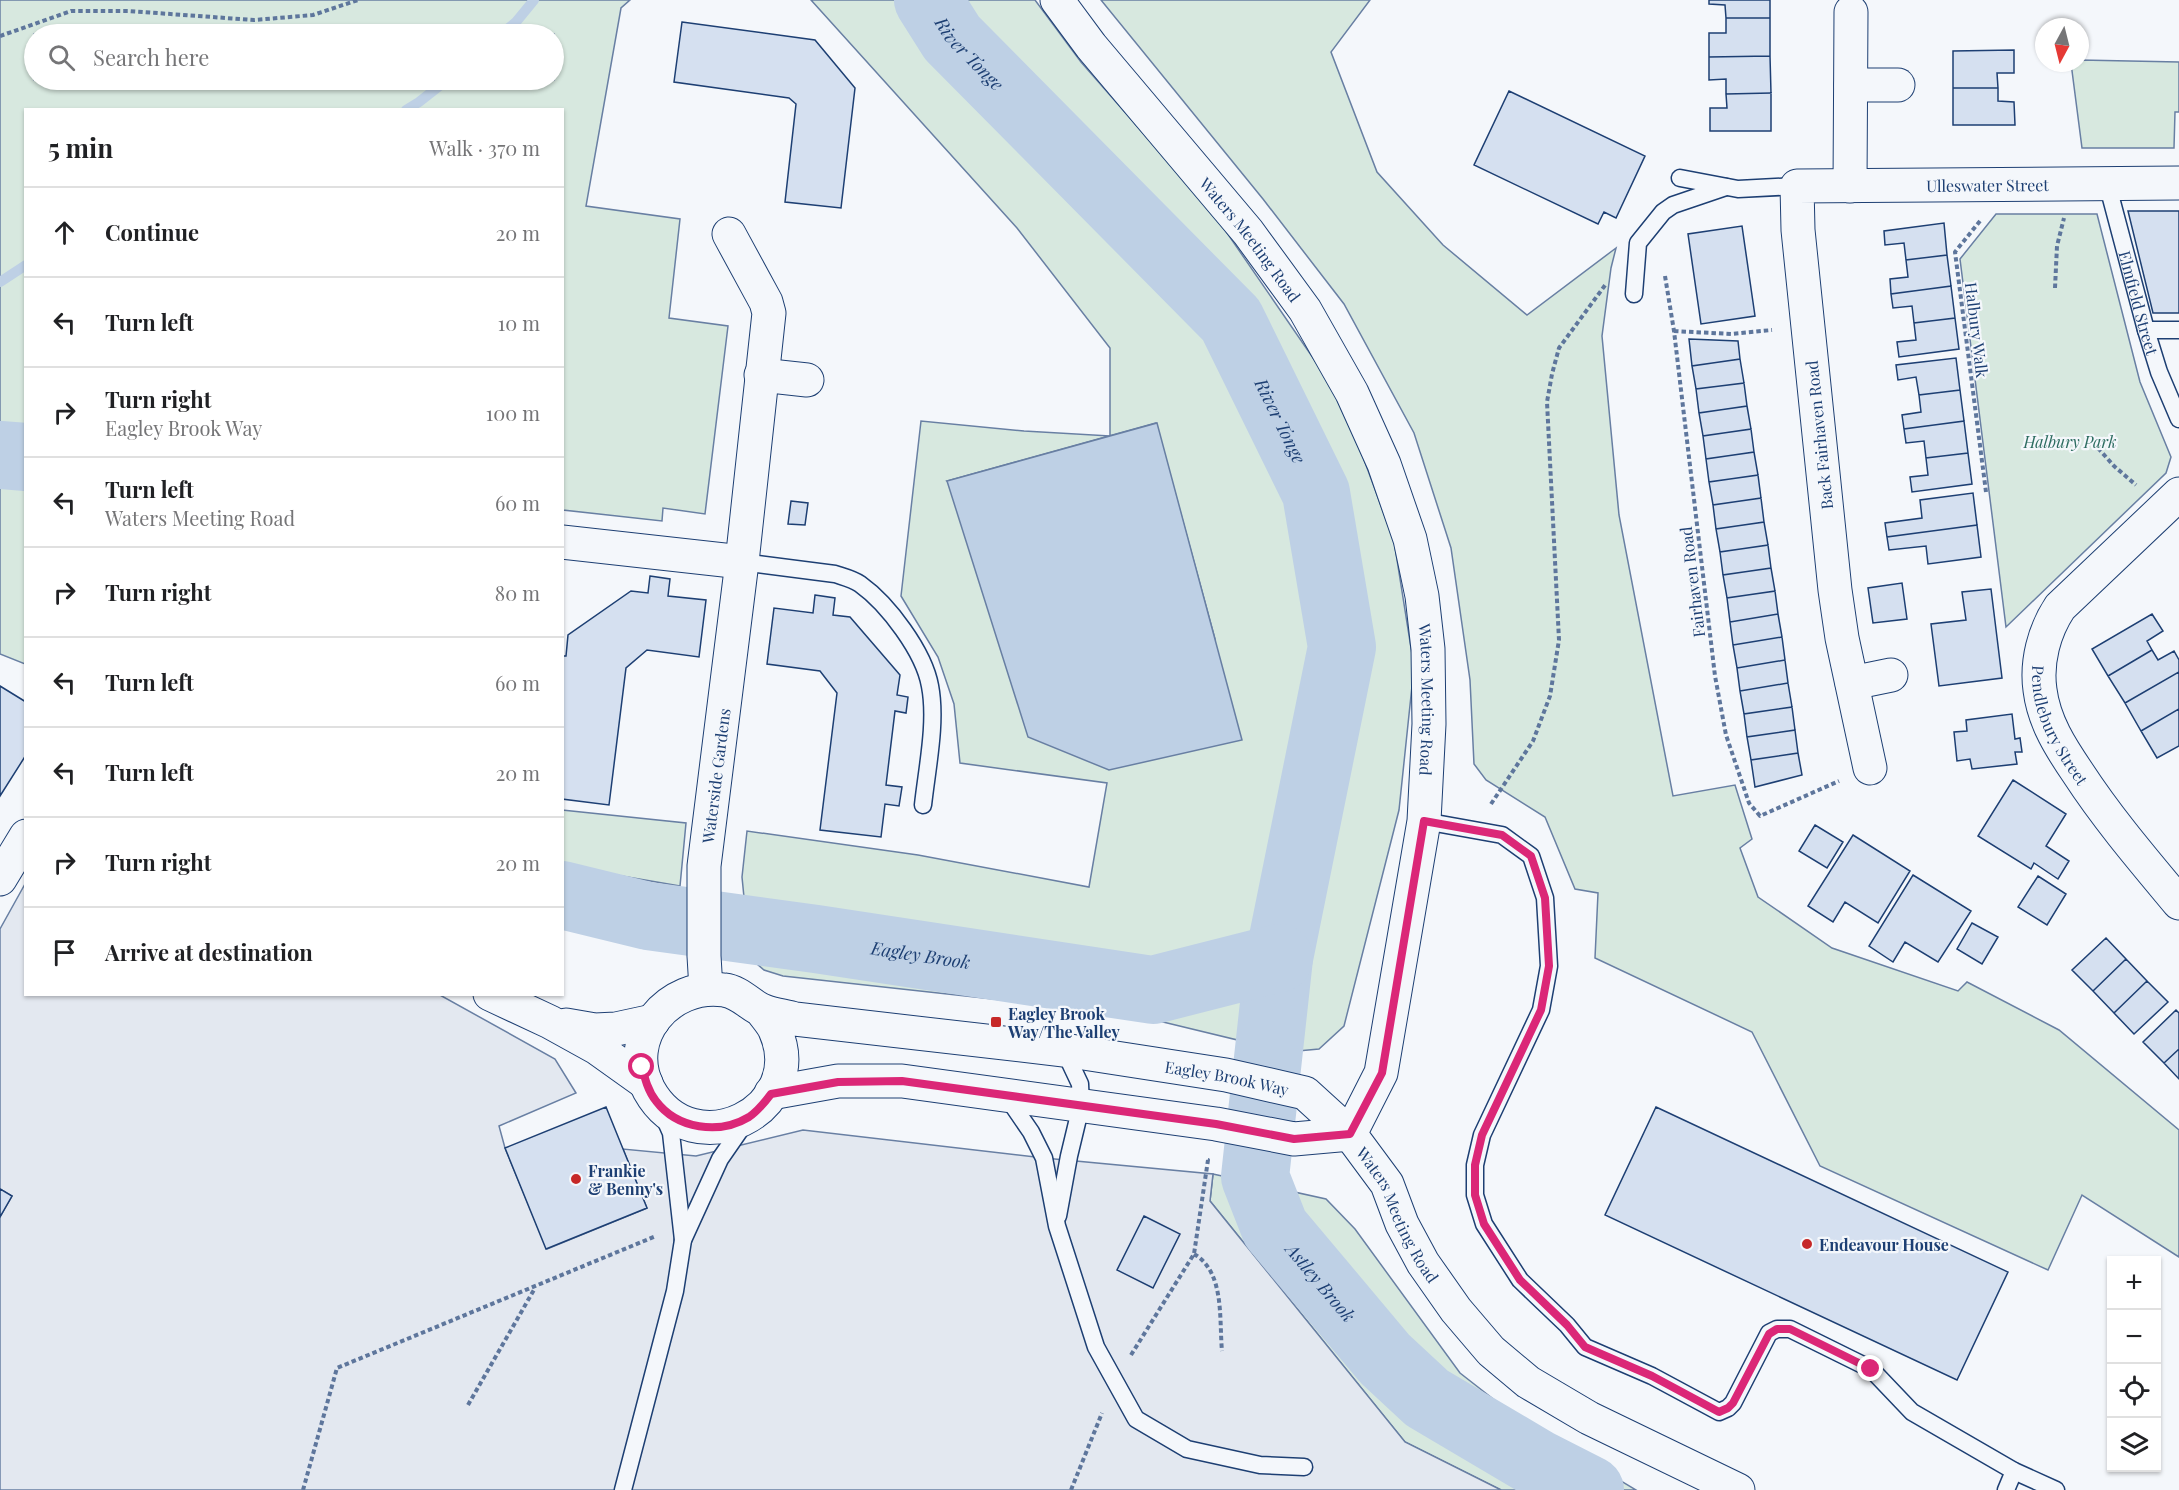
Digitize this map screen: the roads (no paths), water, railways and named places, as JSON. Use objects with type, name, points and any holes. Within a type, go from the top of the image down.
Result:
[{"type":"street","name":"Waters Meeting Road","points":[[1057,0],[1091,46],[1248,232],[1305,310],[1353,393],[1384,464],[1406,528],[1422,596],[1428,649],[1429,724],[1424,821],[1382,1073],[1350,1134],[1387,1184],[1402,1224],[1423,1263],[1456,1310],[1491,1351],[1528,1382],[1589,1418],[1738,1490]]},
{"type":"street","points":[[1850,186],[1851,12]]},
{"type":"street","points":[[1851,85],[1898,85]]},
{"type":"street","name":"Ulleswater Street","points":[[1797,186],[2179,183]]},
{"type":"street","name":"Back Fairhaven Road","points":[[1797,186],[1798,230],[1835,590],[1842,638],[1870,768]]},
{"type":"street","name":"Waterside Gardens","points":[[706,989],[704,866],[742,562],[769,312],[766,302],[729,234]]},
{"type":"street","points":[[761,375],[807,380]]},
{"type":"street","name":"Pendlebury Street","points":[[2173,499],[2060,608],[2050,623],[2043,645],[2040,690],[2055,740],[2102,810],[2179,903]]},
{"type":"street","points":[[564,542],[742,562]]},
{"type":"street","points":[[1852,683],[1891,675]]},
{"type":"street","points":[[0,879],[24,839]]},
{"type":"street","points":[[494,996],[550,1022],[597,1048],[651,1092],[671,1116],[689,1125],[710,1128],[730,1125],[749,1117],[762,1107],[771,1094],[780,1072],[781,1051],[775,1029],[762,1011],[746,998],[727,990],[706,989],[683,994],[663,1008],[648,1027],[641,1050],[642,1067],[651,1092]]},
{"type":"street","name":"Eagley Brook Way","points":[[762,1011],[795,1019],[1064,1050],[1226,1075],[1305,1093],[1350,1134]]},
{"type":"street","points":[[550,1022],[595,1030],[616,1029],[653,1020]]},
{"type":"street","points":[[771,1094],[838,1082],[902,1081],[1216,1124],[1294,1139],[1350,1134]]},
{"type":"lane","points":[[1680,178],[1738,189],[1797,186]]},
{"type":"lane","name":"Elmfield Street","points":[[2092,183],[2146,330],[2158,372],[2179,419]]},
{"type":"lane","points":[[1634,294],[1638,243],[1663,212],[1673,206],[1726,187]]},
{"type":"lane","points":[[2146,330],[2179,330]]},
{"type":"lane","points":[[742,562],[835,574],[849,578],[860,584],[882,604],[901,627],[919,655],[930,684],[932,708],[923,805]]},
{"type":"lane","points":[[1424,821],[1502,835],[1531,856],[1545,898],[1549,966],[1541,1010],[1482,1135],[1475,1165],[1475,1195],[1484,1224],[1520,1280],[1567,1325],[1585,1347],[1652,1376],[1719,1412],[1733,1403],[1769,1334],[1777,1329],[1790,1329],[1871,1369],[1912,1412],[2014,1471],[2056,1490]]},
{"type":"lane","points":[[1057,1226],[1069,1156],[1081,1106],[1080,1084],[1064,1050]]},
{"type":"lane","points":[[623,1490],[675,1292],[683,1233],[671,1133],[651,1092]]},
{"type":"lane","points":[[1006,1096],[1031,1132],[1044,1158],[1057,1226],[1096,1347],[1136,1419],[1187,1449],[1260,1465],[1304,1467]]},
{"type":"lane","points":[[683,1233],[720,1160],[749,1117]]},
{"type":"lane","points":[[2006,1490],[2014,1471]]},
{"type":"water","points":[[1157,423],[1242,740],[1109,770],[1028,737],[947,481]]},
{"type":"waterway","points":[[514,24],[534,0]]},
{"type":"waterway","name":"River Tonge","points":[[928,0],[952,38],[1231,320],[1316,493],[1342,647],[1279,958],[1255,1177],[1275,1228],[1385,1359],[1427,1398],[1537,1463],[1590,1490]]},
{"type":"waterway","points":[[409,108],[434,90]]},
{"type":"waterway","points":[[0,282],[24,266]]},
{"type":"waterway","name":"Eagley Brook","points":[[0,455],[24,457]]},
{"type":"waterway","name":"Eagley Brook","points":[[564,895],[648,916],[1153,990],[1279,958]]},
{"type":"place","name":"Eagley Brook Way/The Valley","points":[[996,1022]]},
{"type":"place","name":"Frankie & Benny's","points":[[576,1179]]},
{"type":"place","name":"Endeavour House","points":[[1807,1244]]},
{"type":"park label","name":"Halbury Park","points":[[2070,441]]},
{"type":"water label","name":"Astley Brook","points":[[1320,1282]]}]
